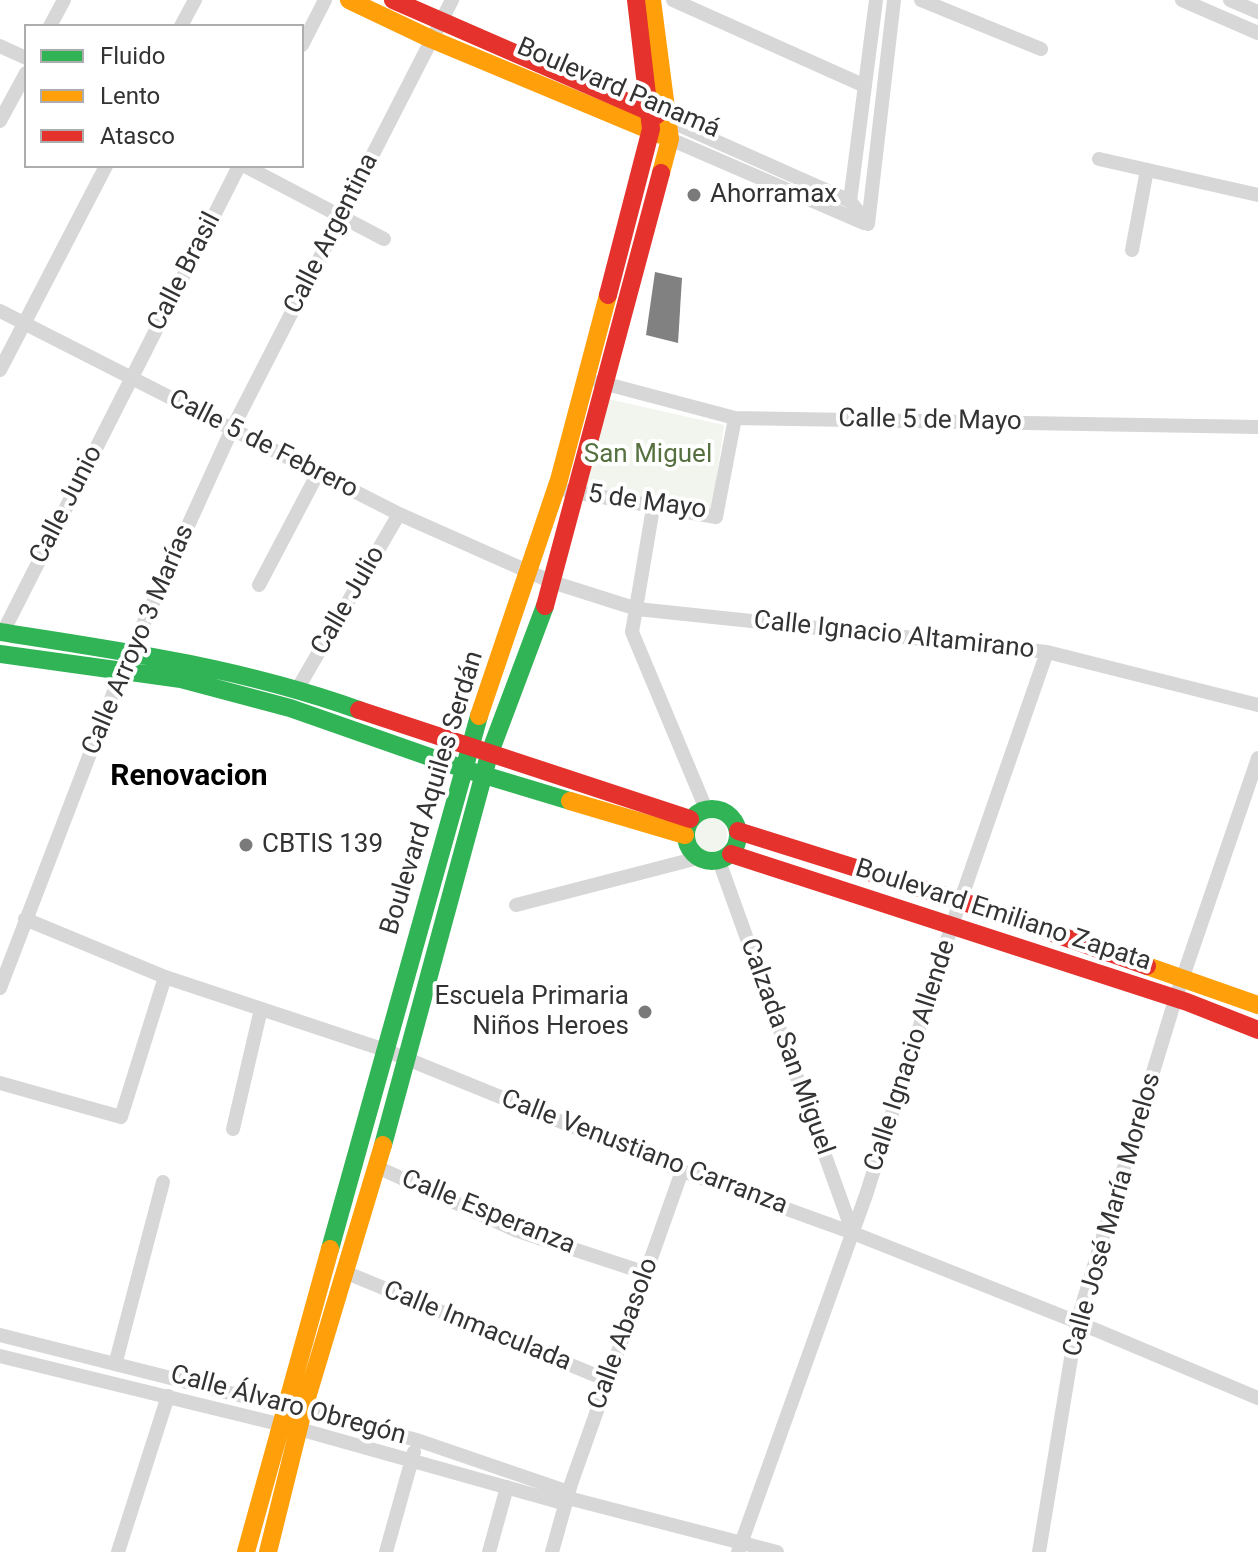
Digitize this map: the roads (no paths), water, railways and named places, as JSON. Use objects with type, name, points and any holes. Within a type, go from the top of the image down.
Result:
[{"type":"street","points":[[51,24],[64,0]]},
{"type":"street","points":[[182,24],[195,0]]},
{"type":"street","points":[[304,41],[325,0]]},
{"type":"street","name":"Boulevard Panamá","points":[[349,0],[429,28],[850,201]]},
{"type":"street","name":"Boulevard Panamá","points":[[393,0],[429,28]]},
{"type":"street","points":[[429,28],[437,0]]},
{"type":"street","points":[[429,28],[452,0]]},
{"type":"street","name":"Boulevard Aquiles Serdán","points":[[268,1552],[292,1418],[385,1050],[468,748],[557,489],[660,125],[636,0]]},
{"type":"street","name":"Boulevard Aquiles Serdán","points":[[246,1552],[347,1273],[483,774],[552,582],[606,383],[660,125],[652,0]]},
{"type":"street","points":[[673,0],[865,86]]},
{"type":"street","points":[[868,224],[850,201],[876,0]]},
{"type":"street","points":[[868,224],[894,0]]},
{"type":"street","points":[[921,0],[1041,49]]},
{"type":"street","points":[[1182,0],[1258,33]]},
{"type":"street","points":[[1230,0],[1258,12]]},
{"type":"street","name":"Calle Argentina","points":[[232,429],[341,218],[429,28]]},
{"type":"street","points":[[0,46],[24,57]]},
{"type":"street","points":[[0,121],[24,77]]},
{"type":"street","name":"Boulevard Panamá","points":[[660,125],[868,224]]},
{"type":"street","points":[[1099,159],[1258,195]]},
{"type":"street","points":[[0,370],[105,168]]},
{"type":"street","name":"Calle Brasil","points":[[130,378],[241,168]]},
{"type":"street","points":[[246,168],[384,239]]},
{"type":"street","points":[[1132,250],[1147,170]]},
{"type":"street","name":"Calle 5 de Febrero","points":[[0,311],[399,514],[529,573]]},
{"type":"street","name":"Calle Junio","points":[[2,632],[130,378]]},
{"type":"street","name":"Calle 5 de Mayo","points":[[586,379],[735,418],[1258,427]]},
{"type":"street","name":"5 de Mayo","points":[[557,489],[716,517],[735,418]]},
{"type":"street","name":"Calle Arroyo 3 Marías","points":[[0,988],[121,673],[232,429]]},
{"type":"street","points":[[259,585],[318,473]]},
{"type":"street","points":[[653,508],[632,632],[694,821],[691,852],[698,858]]},
{"type":"street","name":"Calle Julio","points":[[298,688],[399,514]]},
{"type":"street","name":"Calle Ignacio Altamirano","points":[[529,573],[637,609],[1047,652],[1258,705]]},
{"type":"street","points":[[2,632],[132,651],[298,688],[468,748],[694,821]]},
{"type":"street","name":"Calle Ignacio Allende","points":[[739,1548],[853,1233],[952,925],[1047,652]]},
{"type":"street","points":[[0,654],[181,679],[290,708],[483,774],[694,821],[727,813],[738,831],[725,857],[698,858],[516,905]]},
{"type":"street","name":"Calle José María Morelos","points":[[1039,1552],[1077,1322],[1175,1000],[1258,758]]},
{"type":"street","name":"Boulevard Emiliano Zapata","points":[[738,831],[961,901],[1183,976],[1258,1005]]},
{"type":"street","name":"Boulevard Emiliano Zapata","points":[[725,857],[952,925],[1258,1030]]},
{"type":"street","name":"Calzada San Miguel","points":[[725,857],[853,1233]]},
{"type":"street","name":"Calle Venustiano Carranza","points":[[25,919],[165,977],[406,1058],[682,1171],[853,1233],[1077,1322],[1258,1398]]},
{"type":"street","points":[[0,1083],[121,1117],[165,977]]},
{"type":"street","points":[[233,1129],[261,1009]]},
{"type":"street","name":"Calle Esperanza","points":[[377,1167],[515,1230],[646,1273]]},
{"type":"street","name":"Calle Abasolo","points":[[552,1552],[607,1380],[682,1171]]},
{"type":"street","points":[[116,1361],[163,1182]]},
{"type":"street","points":[[837,1191],[866,1195]]},
{"type":"street","name":"Calle Inmaculada","points":[[347,1273],[607,1380]]},
{"type":"street","name":"Calle Álvaro Obregón","points":[[0,1335],[116,1361],[412,1459],[559,1502],[568,1498],[739,1548],[777,1552]]},
{"type":"street","name":"Calle Álvaro Obregón","points":[[0,1356],[168,1396],[417,1440],[563,1490],[568,1498]]},
{"type":"street","points":[[118,1552],[168,1396]]},
{"type":"street","points":[[386,1552],[417,1440]]},
{"type":"street","points":[[489,1552],[507,1487]]},
{"type":"place","name":"Ahorramax","points":[[694,195]]},
{"type":"place","name":"CBTIS 139","points":[[246,845]]},
{"type":"place","name":"Escuela Primaria Niños Heroes","points":[[645,1012]]},
{"type":"district","name":"Renovacion","points":[[189,777]]},
{"type":"park label","name":"San Miguel","points":[[648,455]]}]
